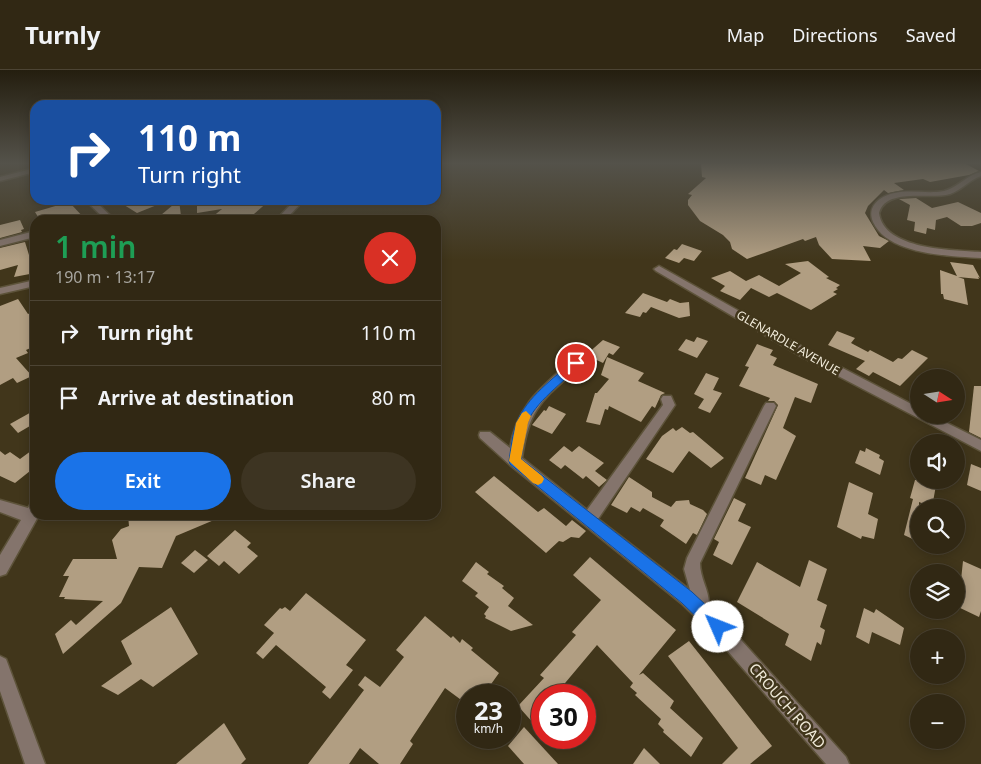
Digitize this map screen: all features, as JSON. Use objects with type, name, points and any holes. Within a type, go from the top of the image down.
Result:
[{"type":"street","points":[[912,195],[890,198],[878,204],[874,212],[882,229],[893,238],[909,245],[936,252],[981,255]]},
{"type":"street","points":[[94,205],[105,215]]},
{"type":"street","points":[[285,215],[295,205]]},
{"type":"street","points":[[0,243],[30,235]]},
{"type":"street","name":"GLENARDLE AVENUE","points":[[659,269],[806,354],[910,410]]},
{"type":"street","points":[[0,291],[30,284]]},
{"type":"street","points":[[515,461],[522,423],[527,413],[576,363]]},
{"type":"street","points":[[588,520],[669,405],[667,399]]},
{"type":"street","points":[[700,610],[702,596],[691,570],[692,564],[770,406]]},
{"type":"street","name":"GLENARDLE AVENUE","points":[[938,424],[981,446]]},
{"type":"street","name":"CROUCH ROAD","points":[[485,435],[700,610],[718,627],[811,735],[839,764]]},
{"type":"street","points":[[0,506],[20,514],[30,512]]},
{"type":"street","points":[[0,569],[30,517]]},
{"type":"street","points":[[0,665],[35,764]]},
{"type":"building","points":[[692,195],[879,195],[868,206],[865,213],[879,236],[889,241],[880,248],[863,246],[871,261],[832,259],[819,245],[816,237],[805,241],[803,239],[747,259],[732,249],[730,242],[723,235],[700,221],[688,205],[688,200]]},
{"type":"building","points":[[916,198],[932,208],[958,202],[981,213],[981,223],[972,226],[961,226],[947,217],[936,220],[935,230],[927,228],[926,234],[914,231],[915,222],[907,220],[910,205],[899,199]]},
{"type":"building","points":[[59,205],[72,205],[81,215],[37,215],[35,212]]},
{"type":"building","points":[[124,205],[157,205],[137,213]]},
{"type":"building","points":[[173,205],[180,205],[181,215],[161,215]]},
{"type":"building","points":[[197,205],[264,205],[253,215],[215,215],[222,209],[197,213]]},
{"type":"building","points":[[20,220],[24,229],[21,230],[22,232],[0,238],[0,225]]},
{"type":"building","points":[[25,242],[30,255],[30,274],[14,277],[18,265],[0,270],[0,248]]},
{"type":"building","points":[[682,244],[702,251],[694,261],[684,258],[679,263],[665,258],[674,249],[677,250]]},
{"type":"building","points":[[808,261],[829,277],[826,278],[840,285],[833,292],[837,294],[811,310],[777,293],[769,297],[751,288],[740,300],[720,291],[725,286],[711,278],[730,271],[746,281],[759,275],[779,286],[801,273],[785,264]]},
{"type":"building","points":[[950,262],[973,265],[980,278],[958,277],[964,279],[968,305],[944,299],[943,294],[941,294],[940,270],[957,276]]},
{"type":"building","points":[[643,293],[667,302],[670,299],[680,303],[689,302],[690,316],[679,318],[651,307],[646,313],[643,312],[640,317],[625,313]]},
{"type":"building","points":[[18,299],[28,314],[30,313],[30,348],[26,350],[28,353],[16,358],[30,374],[30,377],[17,383],[13,378],[0,385],[0,306]]},
{"type":"building","points":[[837,331],[855,338],[851,343],[893,362],[898,358],[902,359],[912,350],[928,358],[917,369],[910,369],[910,376],[900,386],[873,372],[869,376],[856,369],[865,361],[828,345]]},
{"type":"building","points":[[697,337],[708,341],[697,358],[678,350],[686,339],[694,342]]},
{"type":"building","points":[[603,340],[620,347],[613,355],[609,353],[603,363],[586,355]]},
{"type":"building","points":[[757,344],[773,350],[770,355],[777,358],[773,365],[818,384],[811,403],[795,397],[783,428],[796,436],[776,480],[765,475],[761,485],[745,478],[778,405],[774,401],[768,401],[770,398],[739,386],[749,367],[745,366]]},
{"type":"building","points":[[607,357],[644,373],[638,381],[665,393],[661,395],[655,408],[652,406],[641,422],[609,406],[608,410],[605,409],[600,425],[586,422],[595,393],[609,379],[601,375]]},
{"type":"building","points":[[706,373],[719,378],[713,390],[722,393],[710,413],[698,408],[704,399],[694,394]]},
{"type":"building","points":[[974,386],[981,386],[981,438],[969,432]]},
{"type":"building","points":[[549,406],[566,414],[552,434],[532,425]]},
{"type":"building","points":[[30,413],[30,426],[18,433],[10,424]]},
{"type":"building","points":[[682,427],[690,433],[693,432],[724,458],[711,468],[689,451],[673,473],[646,459],[662,436],[673,428],[676,431]]},
{"type":"building","points":[[564,446],[572,452],[579,446],[604,463],[595,471],[607,480],[599,487],[586,476],[583,479],[565,465],[561,469],[549,460]]},
{"type":"building","points":[[866,448],[880,455],[879,458],[884,461],[880,475],[855,463],[860,450],[865,452]]},
{"type":"building","points":[[0,451],[5,455],[10,452],[20,459],[30,452],[30,471],[15,483],[0,476]]},
{"type":"building","points":[[971,464],[981,468],[981,491],[967,485]]},
{"type":"building","points":[[494,476],[538,512],[544,508],[566,526],[572,520],[586,531],[579,538],[571,537],[563,542],[559,541],[546,553],[475,492]]},
{"type":"building","points":[[629,477],[652,492],[652,497],[671,507],[676,501],[689,500],[690,504],[703,510],[707,514],[697,535],[693,533],[686,544],[660,526],[664,520],[643,508],[640,512],[631,507],[627,513],[611,505]]},
{"type":"building","points":[[849,482],[873,493],[868,514],[878,519],[874,539],[862,536],[861,539],[837,527]]},
{"type":"building","points":[[912,489],[935,489],[933,499],[910,498]]},
{"type":"building","points":[[734,498],[746,504],[738,521],[751,527],[732,565],[713,555],[719,542],[714,539]]},
{"type":"building","points":[[910,511],[910,538],[904,535]]},
{"type":"building","points":[[128,520],[214,520],[176,536],[162,568],[139,567],[121,603],[63,654],[55,634],[71,620],[76,625],[103,601],[64,599],[65,597],[59,597],[69,576],[63,576],[73,559],[117,559],[112,540],[121,529],[129,526]]},
{"type":"building","points":[[235,530],[251,543],[247,547],[258,556],[239,574],[224,561],[219,566],[207,556]]},
{"type":"building","points":[[195,550],[208,560],[194,573],[181,563]]},
{"type":"building","points":[[590,557],[676,630],[639,675],[643,673],[674,701],[670,708],[703,738],[691,757],[663,732],[664,730],[658,724],[661,719],[635,695],[637,693],[630,687],[633,683],[597,645],[564,684],[538,684],[544,678],[540,675],[576,635],[572,632],[601,600],[573,575]]},
{"type":"building","points":[[809,560],[827,569],[817,600],[827,605],[820,627],[825,630],[821,645],[817,642],[811,661],[785,645],[789,634],[737,602],[757,562],[800,587]]},
{"type":"building","points":[[963,561],[981,569],[981,611],[979,617],[965,610],[965,564],[963,564]]},
{"type":"building","points":[[476,562],[489,572],[487,574],[504,586],[502,588],[514,598],[508,606],[533,625],[511,631],[485,618],[484,614],[489,607],[475,596],[478,593],[462,581]]},
{"type":"building","points":[[306,593],[366,640],[346,665],[353,670],[330,699],[322,692],[326,687],[276,645],[263,659],[256,653],[274,633],[264,625],[280,608],[285,607],[290,611]]},
{"type":"building","points":[[171,607],[198,654],[153,687],[141,679],[118,695],[101,686],[132,664],[121,641]]},
{"type":"building","points":[[864,608],[874,613],[876,609],[904,628],[900,645],[872,632],[869,644],[856,637]]},
{"type":"building","points":[[425,616],[451,638],[453,636],[460,643],[462,639],[473,648],[471,650],[499,673],[491,684],[456,684],[456,696],[445,688],[410,741],[413,744],[400,764],[379,764],[360,748],[349,764],[308,764],[364,690],[358,685],[365,676],[380,687],[404,657],[396,650]]},
{"type":"building","points":[[689,641],[772,746],[750,764],[722,764],[738,748],[668,656]]},
{"type":"building","points":[[531,692],[531,721],[521,709],[521,703]]},
{"type":"building","points":[[224,723],[246,759],[241,764],[176,764]]},
{"type":"building","points":[[524,727],[531,735],[531,749],[544,749],[558,764],[524,764],[511,749],[521,749],[521,731]]},
{"type":"building","points":[[644,748],[660,764],[633,764]]},
{"type":"slow traffic","points":[[526,416],[522,423],[515,461],[538,479]]},
{"type":"route","points":[[576,363],[527,413],[522,423],[515,461],[687,598],[718,627]]}]
